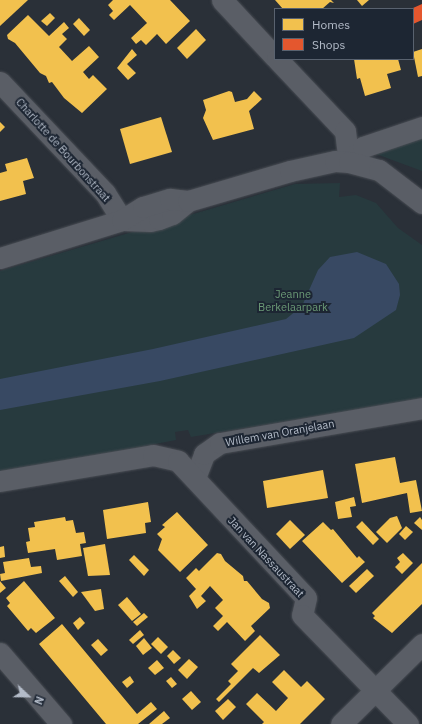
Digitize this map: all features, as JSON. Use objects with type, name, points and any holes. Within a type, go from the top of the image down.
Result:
[{"type":"street","points":[[222,0],[274,55]]},
{"type":"street","points":[[278,60],[345,131],[349,162]]},
{"type":"street","name":"Charlotte de Bourbonstraat","points":[[0,82],[105,193],[122,220]]},
{"type":"street","points":[[349,162],[368,145],[422,127]]},
{"type":"street","points":[[0,258],[122,220],[154,220],[172,214],[188,201],[320,163],[349,162],[379,170],[421,202]]},
{"type":"street","name":"Willem van Oranjelaan","points":[[195,478],[204,454],[220,443],[422,408]]},
{"type":"street","points":[[0,481],[153,455],[178,461],[195,478]]},
{"type":"street","name":"Jan van Nassaustraat","points":[[195,478],[306,598],[302,615],[408,724]]},
{"type":"street","points":[[341,724],[422,644]]},
{"type":"street","points":[[0,653],[61,724]]},
{"type":"green space","points":[[422,135],[422,171],[376,154],[375,150]]},
{"type":"green space","name":"Jeanne Berkelaarpark","points":[[340,183],[339,197],[356,195],[376,203],[398,228],[422,245],[422,399],[191,437],[188,430],[175,432],[176,440],[0,474],[0,271],[295,184]]},
{"type":"water","points":[[357,252],[386,264],[399,284],[400,295],[396,310],[354,338],[160,381],[0,410],[0,379],[153,349],[286,319],[302,306],[318,270],[330,257]]},
{"type":"building: Homes","points":[[0,0],[28,0],[0,26]]},
{"type":"building: Homes","points":[[113,0],[170,0],[190,21],[166,44],[157,34],[146,45],[141,40],[136,44],[131,38],[147,23],[130,5],[114,20],[109,15],[113,11],[108,5]]},
{"type":"building: Homes","points":[[275,0],[331,0],[334,3],[330,2],[323,8],[282,8]]},
{"type":"building: Homes","points":[[357,0],[369,0],[362,6]]},
{"type":"building: Homes","points":[[50,13],[55,18],[47,26],[41,21]]},
{"type":"building: Homes","points":[[28,15],[49,36],[64,22],[69,28],[62,34],[67,39],[59,47],[72,61],[89,46],[99,57],[83,72],[89,79],[93,75],[107,89],[82,113],[64,98],[52,82],[49,83],[46,76],[40,73],[15,43],[8,39],[7,35]]},
{"type":"building: Homes","points":[[79,18],[90,30],[84,36],[73,24]]},
{"type":"building: Homes","points":[[196,29],[206,40],[187,59],[177,48]]},
{"type":"building: Homes","points":[[132,49],[137,55],[127,64],[136,73],[128,80],[117,68]]},
{"type":"building: Homes","points":[[422,49],[422,76],[418,77],[414,57],[414,52]]},
{"type":"building: Homes","points":[[354,60],[398,60],[401,70],[387,74],[391,88],[365,96],[360,78],[357,79]]},
{"type":"building: Homes","points":[[229,91],[232,92],[235,102],[247,99],[254,91],[262,99],[249,111],[254,129],[213,140],[203,118],[206,110],[203,100]]},
{"type":"building: Homes","points":[[161,117],[172,152],[130,164],[120,129]]},
{"type":"building: Homes","points":[[0,122],[5,127],[0,132]]},
{"type":"building: Homes","points":[[27,158],[34,178],[23,181],[26,194],[0,201],[0,173],[7,171],[5,164]]},
{"type":"building: Homes","points":[[395,457],[400,483],[416,480],[422,511],[410,513],[407,493],[362,503],[355,464]]},
{"type":"building: Homes","points":[[323,470],[328,498],[267,508],[263,481]]},
{"type":"building: Homes","points":[[354,497],[356,506],[350,507],[352,517],[338,519],[335,502]]},
{"type":"building: Homes","points":[[148,502],[151,522],[145,523],[146,533],[107,539],[103,510]]},
{"type":"building: Homes","points":[[177,512],[208,545],[180,572],[158,550],[162,539],[157,534],[165,527],[162,525]]},
{"type":"building: Homes","points":[[397,516],[402,528],[387,543],[376,532],[390,518]]},
{"type":"building: Homes","points":[[65,517],[66,521],[73,520],[76,533],[84,532],[86,543],[80,544],[82,556],[57,560],[55,549],[28,553],[26,542],[30,541],[28,528],[35,527],[34,522]]},
{"type":"building: Homes","points":[[420,517],[422,520],[422,530],[414,523]]},
{"type":"building: Homes","points":[[290,520],[305,535],[290,549],[276,534]]},
{"type":"building: Homes","points":[[362,521],[379,539],[373,545],[356,527]]},
{"type":"building: Homes","points":[[323,522],[331,530],[333,529],[357,558],[359,556],[365,562],[342,583],[302,541]]},
{"type":"building: Homes","points":[[406,526],[413,532],[405,540],[399,534]]},
{"type":"building: Homes","points":[[105,544],[110,575],[88,576],[83,548]]},
{"type":"building: Homes","points":[[4,546],[5,557],[0,558],[0,547]]},
{"type":"building: Homes","points":[[217,553],[221,554],[225,561],[243,576],[244,581],[247,581],[262,599],[269,603],[270,608],[251,626],[255,631],[245,641],[227,622],[218,631],[213,626],[223,616],[215,608],[223,600],[210,586],[201,596],[206,601],[197,609],[189,596],[196,589],[186,578],[196,568],[199,571]]},
{"type":"building: Homes","points":[[403,553],[413,563],[402,574],[395,567],[400,562],[397,558]]},
{"type":"building: Homes","points":[[134,555],[149,570],[144,576],[129,560]]},
{"type":"building: Homes","points":[[29,558],[31,567],[41,566],[42,573],[1,581],[0,574],[5,573],[3,562]]},
{"type":"building: Homes","points":[[422,563],[422,604],[392,633],[373,618],[375,616],[372,613]]},
{"type":"building: Homes","points":[[367,569],[374,576],[356,593],[349,586]]},
{"type":"building: Homes","points":[[65,576],[78,592],[73,597],[59,581]]},
{"type":"building: Homes","points":[[0,581],[6,588],[0,593]]},
{"type":"building: Homes","points":[[24,581],[55,618],[36,633],[31,628],[28,631],[7,606],[10,603],[6,598]]},
{"type":"building: Homes","points":[[101,589],[104,609],[95,611],[81,592]]},
{"type":"building: Homes","points":[[127,597],[141,614],[132,621],[118,605]]},
{"type":"building: Homes","points":[[144,613],[148,617],[137,626],[133,622]]},
{"type":"building: Homes","points":[[80,617],[85,623],[78,630],[73,623]]},
{"type":"building: Homes","points":[[62,624],[137,714],[151,702],[157,709],[138,724],[106,724],[39,644]]},
{"type":"building: Homes","points":[[140,630],[144,635],[133,644],[129,640]]},
{"type":"building: Homes","points":[[260,635],[280,655],[259,673],[253,668],[219,702],[216,699],[231,684],[228,681],[238,671],[231,664]]},
{"type":"building: Homes","points":[[158,637],[168,647],[161,654],[151,644]]},
{"type":"building: Homes","points":[[144,638],[152,648],[143,655],[136,646]]},
{"type":"building: Homes","points":[[98,639],[108,650],[101,656],[91,645]]},
{"type":"building: Homes","points":[[173,650],[181,658],[174,664],[167,656]]},
{"type":"building: Homes","points":[[189,659],[198,667],[187,679],[178,670]]},
{"type":"building: Homes","points":[[157,660],[164,668],[155,675],[148,668]]},
{"type":"building: Homes","points":[[284,670],[301,687],[307,681],[325,699],[300,724],[262,724],[264,722],[246,704],[257,693],[276,711],[288,698],[272,682]]},
{"type":"building: Homes","points":[[130,676],[134,682],[127,688],[122,682]]},
{"type":"building: Homes","points":[[171,677],[177,684],[172,688],[166,681]]},
{"type":"building: Homes","points":[[191,691],[201,702],[192,710],[182,699]]},
{"type":"building: Homes","points":[[228,699],[236,707],[223,720],[215,711]]},
{"type":"building: Homes","points":[[164,711],[170,718],[162,724],[149,724]]},
{"type":"building: Shops","points":[[422,4],[422,20],[414,24],[414,8]]}]
